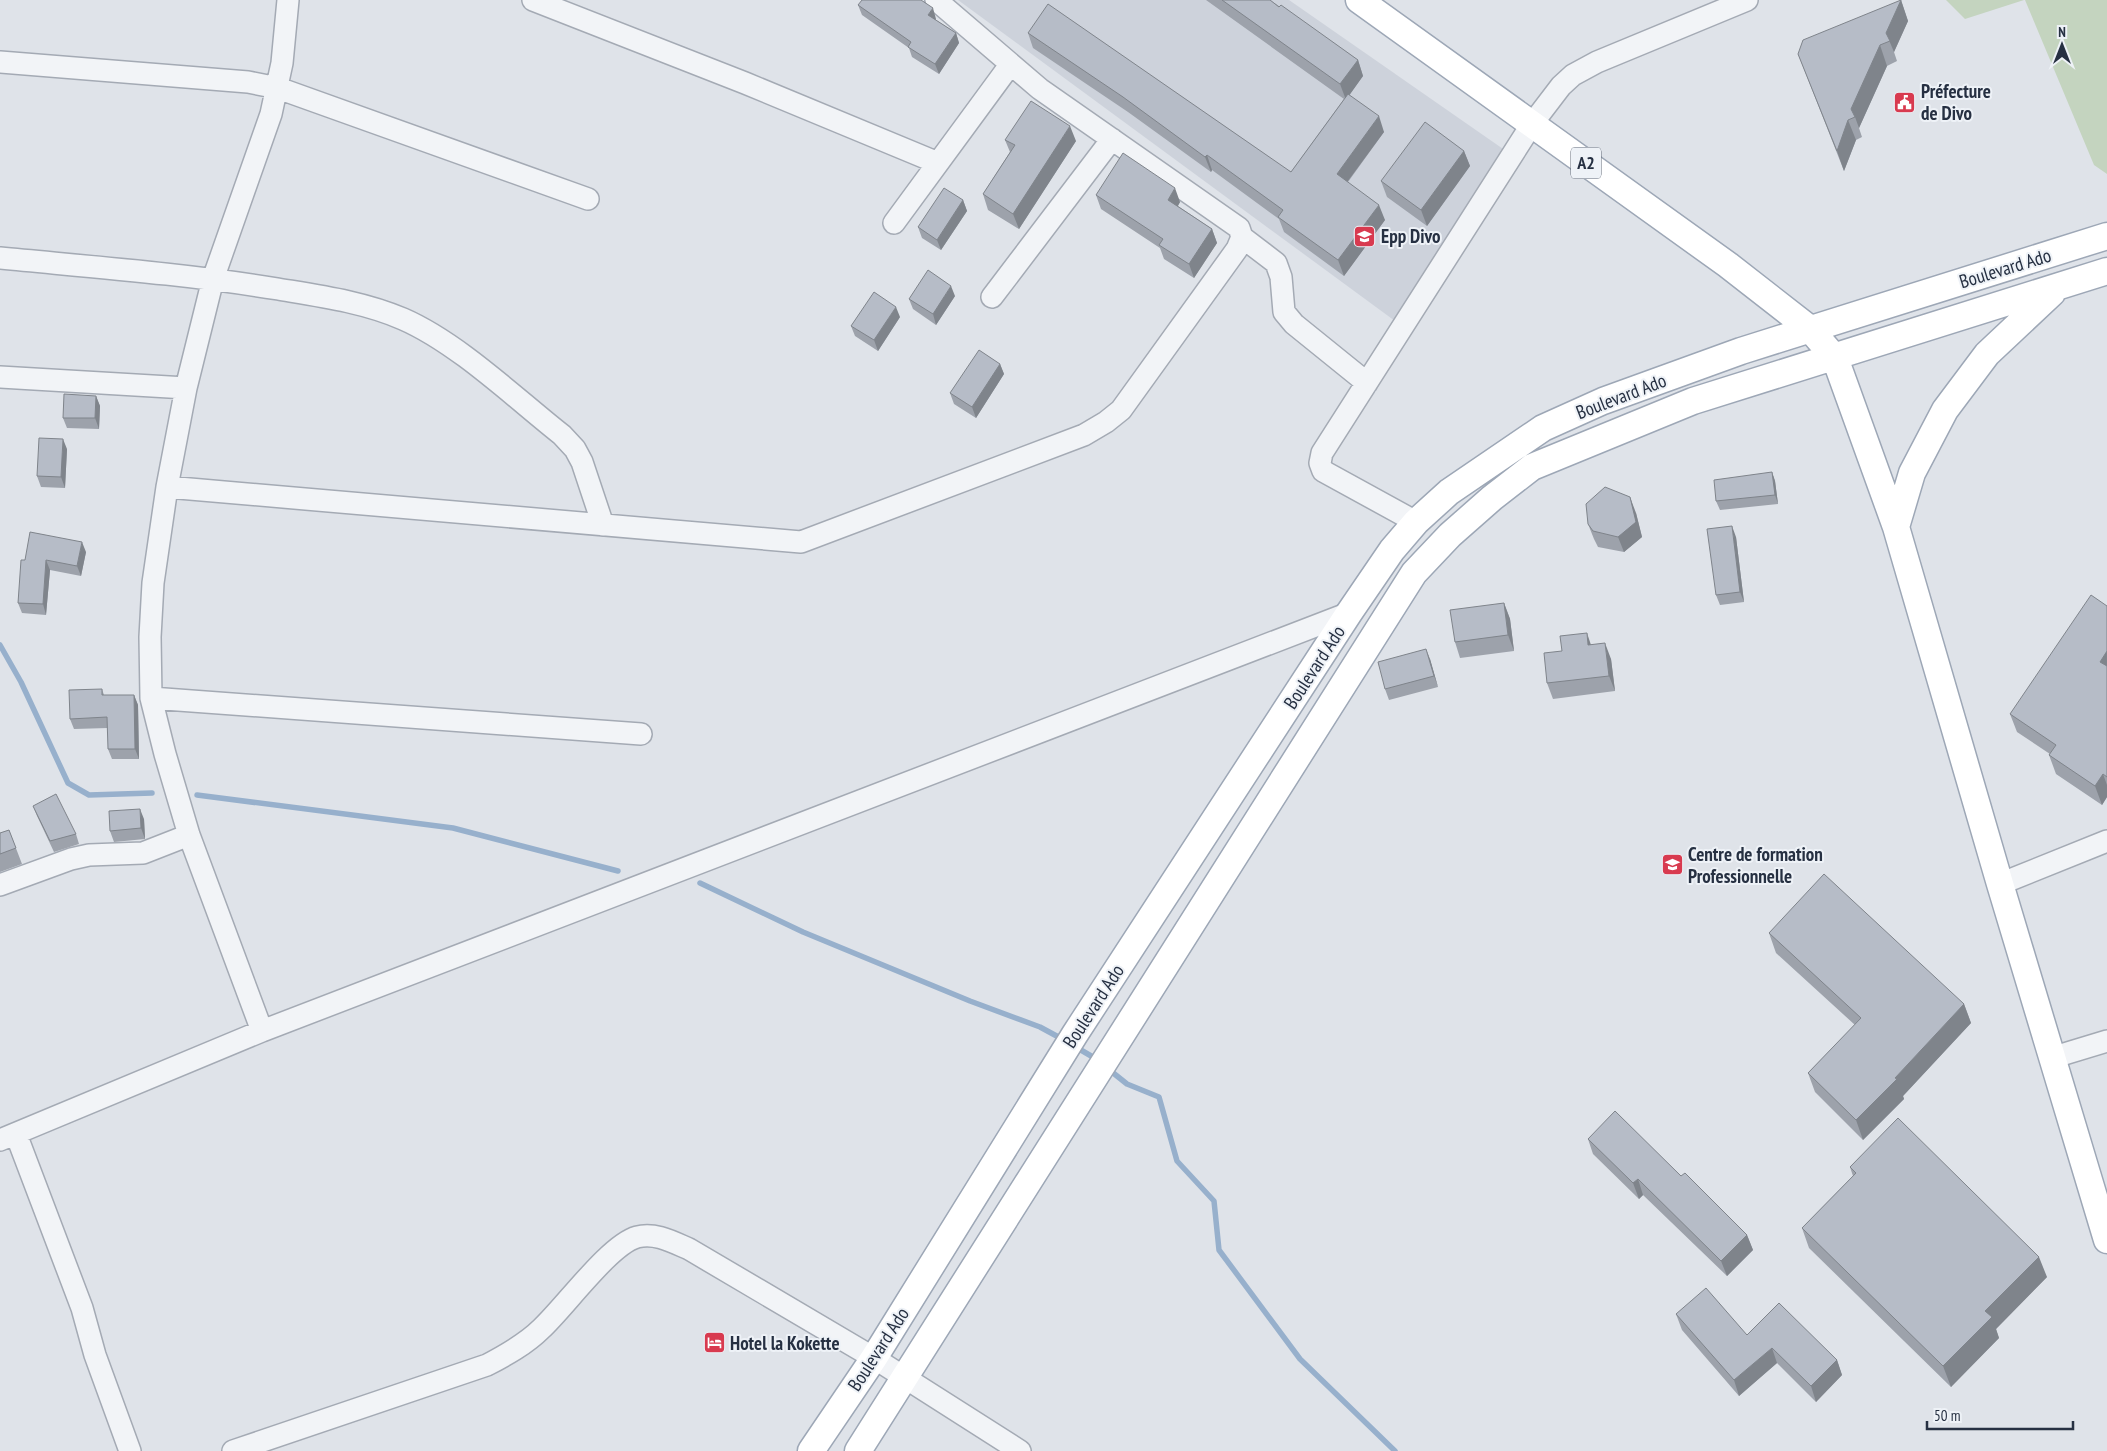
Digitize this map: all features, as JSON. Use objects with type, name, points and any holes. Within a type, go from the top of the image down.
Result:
[{"type":"main road","name":"A2","points":[[1359,0],[1728,265],[1810,329]]},
{"type":"main road","name":"Boulevard Ado","points":[[811,1451],[874,1358],[1057,1062],[1349,613],[1392,550],[1416,522],[1449,492],[1543,428],[1603,401],[1810,329],[2107,236]]},
{"type":"main road","name":"Boulevard Ado","points":[[858,1451],[1414,574],[1450,535],[1492,498],[1532,467],[1693,401],[2107,272]]},
{"type":"main road","points":[[1896,528],[1912,473],[1945,410],[1987,354],[2058,288]]},
{"type":"main road","points":[[1810,329],[1835,358],[1896,528],[2051,1058],[2107,1240]]},
{"type":"street","points":[[262,1031],[189,835],[165,754],[151,698],[150,637],[153,583],[167,487],[186,388],[213,278],[271,114],[278,88],[288,0]]},
{"type":"street","points":[[533,0],[745,83],[938,164]]},
{"type":"street","points":[[936,0],[1040,89],[1239,228],[1242,237],[1276,263],[1281,277],[1284,312],[1294,324],[1367,383]]},
{"type":"street","points":[[1416,522],[1323,471],[1320,463],[1322,453],[1532,124],[1560,86],[1573,75],[1597,62],[1747,0]]},
{"type":"street","points":[[0,62],[248,82],[278,88],[588,199]]},
{"type":"street","points":[[894,224],[1010,65]]},
{"type":"street","points":[[992,297],[1112,139]]},
{"type":"street","points":[[167,487],[801,542],[1084,435],[1121,410],[1237,249],[1242,237]]},
{"type":"street","points":[[0,258],[213,278],[334,299],[368,307],[404,319],[450,345],[562,435],[576,449],[603,525]]},
{"type":"street","points":[[0,377],[186,388]]},
{"type":"street","points":[[130,1451],[95,1354],[82,1308],[8,1137],[262,1031],[1349,613]]},
{"type":"street","points":[[151,698],[641,734]]},
{"type":"street","points":[[0,885],[71,859],[89,855],[143,853],[189,835]]},
{"type":"street","points":[[2000,884],[2107,841]]},
{"type":"street","points":[[2051,1058],[2107,1041]]},
{"type":"street","points":[[233,1451],[487,1365],[514,1350],[541,1330],[614,1250],[638,1237],[660,1237],[689,1249],[874,1358],[1020,1451]]},
{"type":"shaded area","name":"Epp Divo","points":[[958,0],[1289,0],[1506,151],[1395,321]]},
{"type":"green space","points":[[1946,0],[2024,0],[1965,19]]},
{"type":"green space","points":[[2025,0],[2107,0],[2107,174],[2094,165]]},
{"type":"building","points":[[862,0],[921,0],[933,8],[928,15],[956,33],[935,64],[908,47],[911,42],[858,5]]},
{"type":"building","points":[[1222,0],[1270,0],[1279,7],[1281,5],[1358,60],[1340,84]]},
{"type":"building","points":[[1901,0],[1886,33],[1890,41],[1880,45],[1851,109],[1855,117],[1848,120],[1837,151],[1798,54],[1803,40]]},
{"type":"building","points":[[1048,4],[1291,172],[1348,94],[1379,116],[1337,174],[1379,205],[1338,260],[1278,217],[1283,210],[1207,155],[1205,157],[1123,97],[1028,33]]},
{"type":"building","points":[[1031,101],[1070,126],[1013,214],[983,194],[1015,145],[1005,140]]},
{"type":"building","points":[[1425,122],[1464,151],[1421,210],[1381,181]]},
{"type":"building","points":[[1123,153],[1175,188],[1168,200],[1212,229],[1189,264],[1159,245],[1163,239],[1096,195]]},
{"type":"building","points":[[944,188],[963,200],[937,240],[918,227]]},
{"type":"building","points":[[928,270],[951,286],[933,314],[909,299]]},
{"type":"building","points":[[874,292],[896,307],[874,340],[851,326]]},
{"type":"building","points":[[979,350],[1000,364],[972,407],[950,393]]},
{"type":"building","points":[[64,394],[96,396],[95,418],[63,418]]},
{"type":"building","points":[[39,438],[63,439],[61,477],[37,476]]},
{"type":"building","points":[[1772,472],[1775,495],[1716,501],[1714,480]]},
{"type":"building","points":[[1605,487],[1630,497],[1636,522],[1618,537],[1593,531],[1588,524],[1586,504]]},
{"type":"building","points":[[1732,526],[1740,592],[1716,595],[1707,529]]},
{"type":"building","points":[[30,532],[82,542],[77,566],[46,560],[43,604],[18,603],[21,560],[25,560]]},
{"type":"building","points":[[2091,595],[2107,606],[2107,651],[2100,662],[2107,666],[2107,777],[2103,774],[2095,786],[2049,755],[2056,745],[2010,714]]},
{"type":"building","points":[[1504,603],[1508,635],[1455,642],[1450,610]]},
{"type":"building","points":[[1587,633],[1588,645],[1605,643],[1609,676],[1547,683],[1544,653],[1562,651],[1560,636]]},
{"type":"building","points":[[1426,649],[1434,676],[1385,689],[1378,662]]},
{"type":"building","points":[[102,689],[102,695],[134,695],[135,749],[108,749],[107,717],[70,719],[69,690]]},
{"type":"building","points":[[56,794],[76,834],[50,841],[33,806]]},
{"type":"building","points":[[140,809],[141,828],[110,831],[109,811]]},
{"type":"building","points":[[9,830],[16,848],[0,854],[0,833]]},
{"type":"building","points":[[1824,874],[1964,1004],[1895,1078],[1897,1079],[1856,1120],[1808,1073],[1861,1018],[1769,933]]},
{"type":"building","points":[[1615,1111],[1681,1176],[1685,1173],[1747,1235],[1721,1261],[1638,1179],[1633,1183],[1588,1139]]},
{"type":"building","points":[[1898,1118],[2039,1257],[1985,1311],[1992,1317],[1943,1366],[1802,1228],[1856,1173],[1850,1167]]},
{"type":"building","points":[[1706,1288],[1747,1335],[1779,1303],[1837,1360],[1811,1386],[1772,1348],[1734,1380],[1676,1314]]},
{"type":"waterway","points":[[0,645],[21,682],[68,783],[89,795],[152,793]]},
{"type":"waterway","points":[[197,795],[453,828],[618,871]]},
{"type":"waterway","points":[[700,883],[803,932],[970,1001],[1040,1027],[1064,1040]]},
{"type":"waterway","points":[[1074,1046],[1098,1060]]},
{"type":"waterway","points":[[1107,1068],[1127,1084],[1159,1097],[1177,1161],[1214,1201],[1219,1250],[1300,1359],[1395,1451]]},
{"type":"place","name":"Préfecture de Divo","points":[[1905,102]]},
{"type":"place","name":"Epp Divo","points":[[1365,236]]},
{"type":"place","name":"Centre de formation Professionnelle","points":[[1672,865]]},
{"type":"place","name":"Hotel la Kokette","points":[[714,1343]]}]
